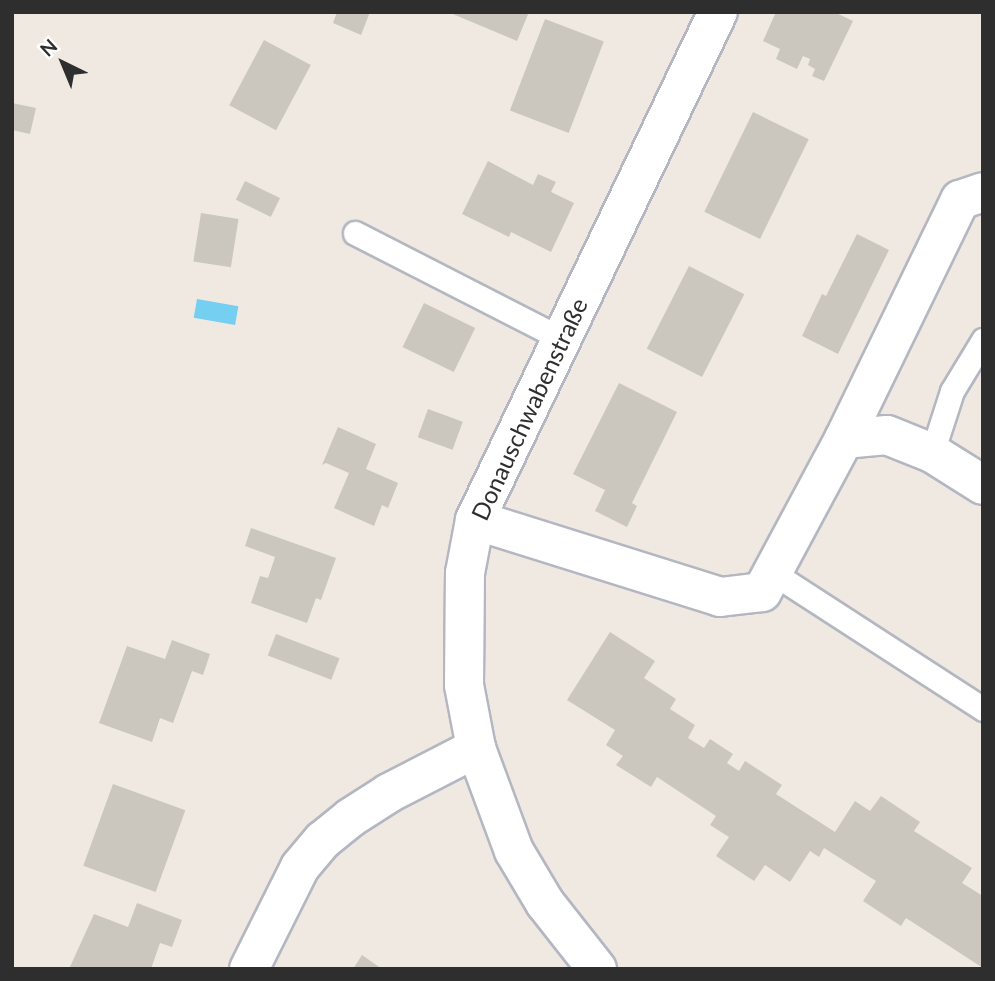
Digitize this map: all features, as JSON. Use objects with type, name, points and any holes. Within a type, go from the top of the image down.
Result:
[{"type":"street","name":"Donauschwabenstraße","points":[[588,966],[514,851],[477,748],[464,685],[465,573],[475,520],[562,340],[708,15]]},
{"type":"street","points":[[475,520],[720,597],[762,592],[844,439],[961,200],[983,192]]},
{"type":"street","points":[[844,439],[887,435],[932,453],[983,485]]},
{"type":"street","points":[[249,969],[300,867],[323,840],[350,818],[390,793],[477,748]]},
{"type":"lane","points":[[355,233],[562,340]]},
{"type":"lane","points":[[932,453],[952,391],[983,340]]},
{"type":"lane","points":[[772,573],[983,709]]},
{"type":"water","points":[[197,299],[238,306],[235,325],[194,318]]},
{"type":"building","points":[[337,12],[370,12],[361,35],[333,23]]},
{"type":"building","points":[[448,12],[529,12],[517,41]]},
{"type":"building","points":[[776,12],[834,12],[853,21],[824,81],[812,76],[815,69],[808,65],[810,59],[803,56],[797,69],[776,59],[780,49],[763,41]]},
{"type":"building","points":[[545,19],[604,42],[569,133],[510,110]]},
{"type":"building","points":[[264,40],[311,65],[276,130],[229,105]]},
{"type":"building","points":[[12,103],[36,108],[30,134],[12,130]]},
{"type":"building","points":[[753,112],[809,139],[760,239],[704,212]]},
{"type":"building","points":[[488,161],[533,185],[538,174],[556,182],[551,192],[574,203],[551,252],[511,232],[509,237],[462,214]]},
{"type":"building","points":[[245,181],[280,198],[271,217],[236,200]]},
{"type":"building","points":[[201,213],[239,219],[231,267],[193,261]]},
{"type":"building","points":[[857,234],[889,250],[838,354],[802,336],[822,294],[826,296]]},
{"type":"building","points":[[689,266],[744,294],[702,377],[647,349]]},
{"type":"building","points":[[424,303],[475,328],[454,372],[403,347]]},
{"type":"building","points":[[619,383],[677,412],[632,503],[637,506],[627,527],[595,511],[605,490],[573,474]]},
{"type":"building","points":[[428,409],[463,422],[453,450],[418,437]]},
{"type":"building","points":[[338,427],[376,444],[366,469],[398,483],[388,508],[382,505],[374,526],[334,508],[349,473],[326,463],[322,465]]},
{"type":"building","points":[[251,528],[336,558],[321,600],[316,598],[307,623],[251,603],[260,576],[268,578],[275,557],[245,546]]},
{"type":"building","points":[[610,632],[655,661],[644,678],[676,699],[670,709],[695,725],[688,738],[704,748],[710,739],[733,754],[727,763],[739,771],[745,761],[782,785],[776,794],[835,832],[855,801],[870,811],[881,796],[920,822],[914,831],[972,868],[962,883],[983,896],[983,968],[906,918],[901,926],[863,901],[876,881],[824,848],[819,857],[810,851],[790,882],[765,865],[754,881],[716,856],[729,837],[710,825],[716,816],[657,777],[651,787],[616,765],[623,756],[606,745],[615,730],[567,700]]},
{"type":"building","points":[[276,634],[339,658],[331,680],[268,655]]},
{"type":"building","points":[[172,640],[210,654],[203,675],[192,671],[173,723],[160,718],[152,742],[99,723],[127,646],[165,659]]},
{"type":"building","points":[[113,784],[185,810],[156,892],[83,866]]},
{"type":"building","points":[[137,903],[182,920],[172,947],[160,943],[151,969],[69,969],[94,914],[128,927]]},
{"type":"building","points":[[362,955],[382,969],[353,969]]}]
